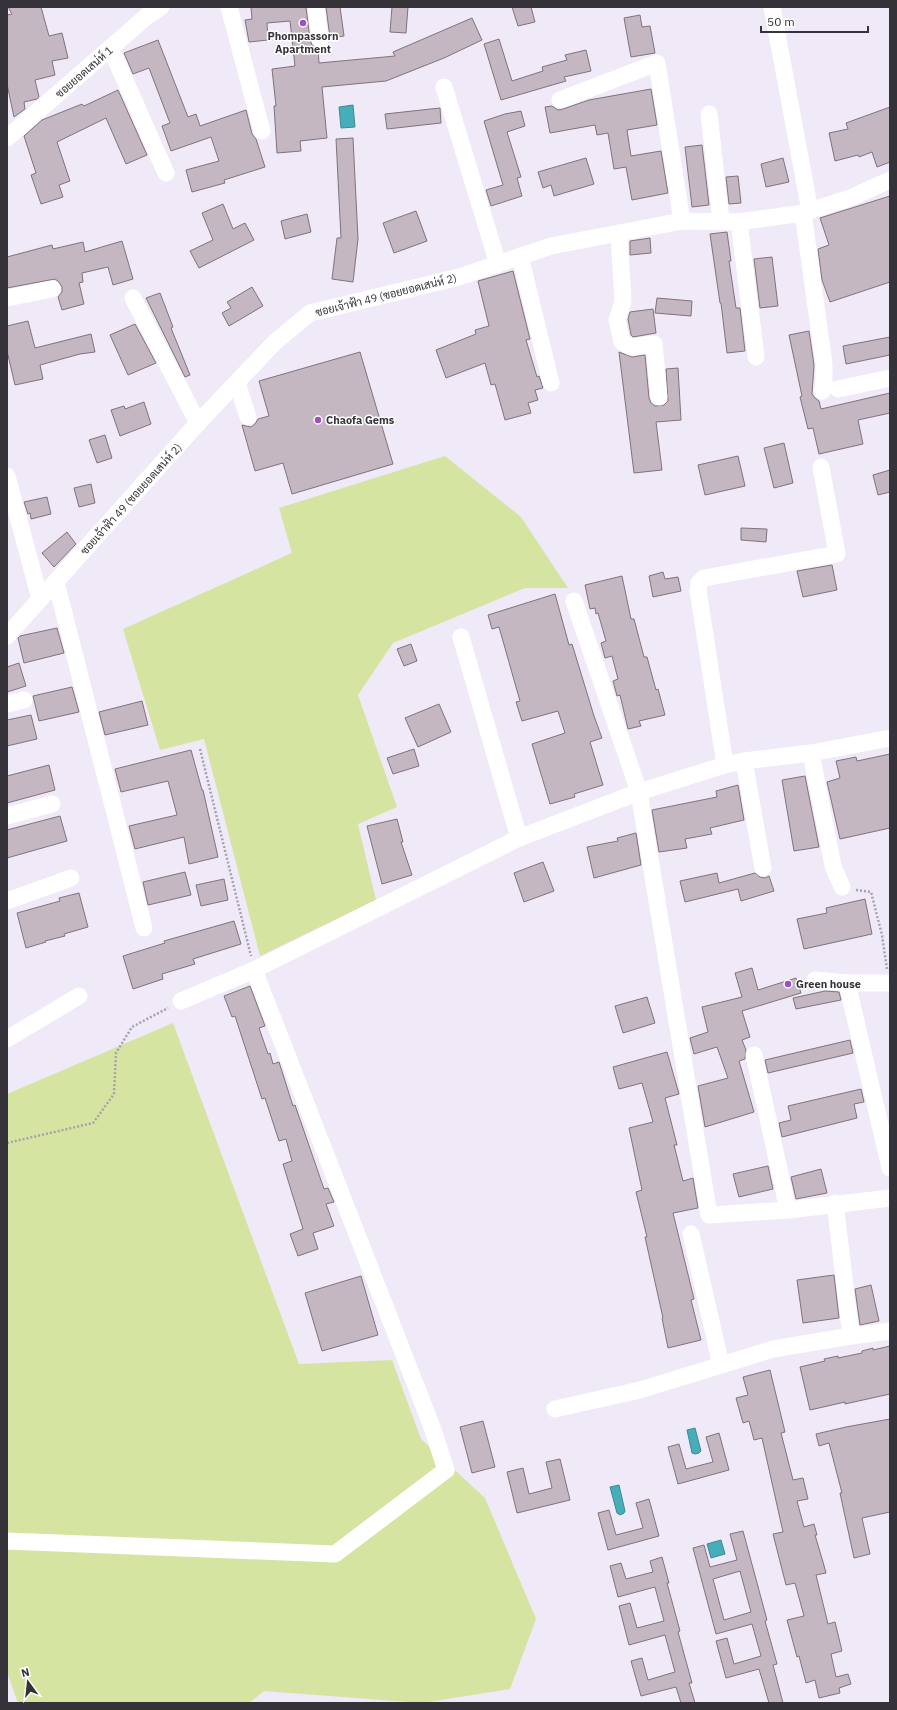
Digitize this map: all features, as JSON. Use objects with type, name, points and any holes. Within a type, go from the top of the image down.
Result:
[{"type":"street","points":[[229,7],[262,131]]},
{"type":"street","points":[[316,7],[320,39]]},
{"type":"street","points":[[772,7],[807,212],[824,364],[824,382],[830,390],[890,378]]},
{"type":"street","name":"ซอยยอดเสน่ห์ 1","points":[[7,138],[111,49],[151,10]]},
{"type":"street","points":[[111,49],[166,173]]},
{"type":"street","points":[[560,100],[657,63],[682,221]]},
{"type":"street","points":[[444,86],[498,264]]},
{"type":"street","points":[[709,114],[721,221]]},
{"type":"street","name":"ซอยเจ้าฟ้า 49 (ซอยยอดเสน่ห์ 2)","points":[[7,636],[198,423],[275,342],[310,314],[459,277],[551,246],[682,221],[739,222],[807,212],[850,198],[890,180]]},
{"type":"street","points":[[739,222],[756,357]]},
{"type":"street","points":[[619,233],[623,301],[617,320],[622,342],[631,347],[654,344],[659,397]]},
{"type":"street","points":[[520,256],[551,384]]},
{"type":"street","points":[[7,298],[52,289]]},
{"type":"street","points":[[133,298],[198,423]]},
{"type":"street","points":[[237,383],[248,417]]},
{"type":"street","points":[[725,765],[698,590],[699,583],[704,578],[837,554],[821,467]]},
{"type":"street","points":[[7,476],[40,599]]},
{"type":"street","points":[[56,582],[144,928]]},
{"type":"street","points":[[574,601],[639,792],[709,1215],[788,1210],[835,1203],[890,1198]]},
{"type":"street","points":[[461,637],[519,838]]},
{"type":"street","points":[[7,704],[24,700]]},
{"type":"street","points":[[181,1001],[254,970],[519,838],[639,792],[725,765],[744,761],[810,753],[890,738]]},
{"type":"street","points":[[810,753],[833,866],[842,887]]},
{"type":"street","points":[[744,761],[763,868]]},
{"type":"street","points":[[7,816],[52,804]]},
{"type":"street","points":[[7,902],[71,878]]},
{"type":"street","points":[[7,1541],[335,1554],[446,1470],[432,1427],[254,970]]},
{"type":"street","points":[[815,980],[848,983],[890,983]]},
{"type":"street","points":[[848,983],[890,1168]]},
{"type":"street","points":[[7,1039],[80,996]]},
{"type":"street","points":[[754,1055],[788,1210]]},
{"type":"street","points":[[835,1203],[851,1336]]},
{"type":"street","points":[[691,1234],[721,1365]]},
{"type":"street","points":[[555,1409],[640,1390],[774,1349],[890,1331]]},
{"type":"path","points":[[200,749],[254,970]]},
{"type":"path","points":[[842,887],[871,892],[882,935],[890,983]]},
{"type":"path","points":[[7,1143],[93,1123],[114,1094],[116,1053],[132,1027],[181,1001]]},
{"type":"green space","points":[[445,456],[521,517],[568,588],[525,588],[393,643],[358,695],[397,807],[358,824],[376,900],[260,956],[204,739],[160,750],[123,629],[292,553],[279,508]]},
{"type":"green space","points":[[173,1023],[299,1364],[392,1360],[421,1439],[485,1498],[536,1619],[510,1689],[422,1703],[264,1691],[249,1703],[18,1703],[7,1672],[7,1094]]},
{"type":"water","points":[[353,105],[355,127],[341,128],[339,107]]},
{"type":"water","points":[[695,1428],[701,1451],[695,1454],[692,1453],[687,1430]]},
{"type":"water","points":[[619,1485],[625,1511],[620,1515],[617,1513],[610,1487]]},
{"type":"water","points":[[721,1540],[725,1554],[711,1558],[707,1544]]},
{"type":"building","points":[[8,7],[41,7],[49,36],[62,33],[68,58],[52,61],[55,75],[35,80],[39,97],[37,99],[24,102],[25,109],[14,117],[7,84],[7,15],[12,14]]},
{"type":"building","points":[[251,7],[306,7],[310,40],[312,45],[318,49],[319,63],[395,56],[393,52],[472,18],[482,40],[444,58],[386,81],[322,87],[327,138],[300,141],[301,151],[277,153],[274,106],[276,106],[272,69],[295,66],[290,21],[267,23],[268,40],[249,42],[245,20],[252,19]]},
{"type":"building","points":[[326,7],[340,7],[344,36],[330,38]]},
{"type":"building","points":[[392,7],[408,7],[406,33],[390,32]]},
{"type":"building","points":[[512,7],[531,7],[535,22],[518,26]]},
{"type":"building","points":[[640,15],[642,27],[650,26],[655,53],[631,57],[624,18]]},
{"type":"building","points":[[499,39],[512,81],[543,71],[542,67],[567,60],[565,55],[586,50],[591,71],[564,77],[566,81],[501,100],[484,44]]},
{"type":"building","points":[[158,40],[188,117],[196,114],[200,126],[246,110],[252,134],[256,139],[265,167],[224,180],[225,183],[192,192],[186,170],[219,161],[211,137],[171,151],[162,126],[170,123],[149,68],[133,74],[124,53]]},
{"type":"building","points":[[651,89],[657,125],[627,130],[631,156],[661,151],[668,193],[632,200],[626,167],[614,169],[608,133],[597,135],[595,125],[550,133],[545,107],[552,106],[558,110],[589,100]]},
{"type":"building","points":[[118,90],[147,155],[126,164],[106,118],[57,142],[70,181],[59,185],[63,197],[41,204],[31,175],[36,173],[24,136],[42,120],[82,104],[84,106]]},
{"type":"building","points":[[890,107],[890,162],[877,167],[872,152],[859,157],[858,155],[835,161],[829,133],[848,129],[846,123]]},
{"type":"building","points":[[440,108],[441,123],[387,129],[385,114]]},
{"type":"building","points":[[521,111],[525,126],[507,132],[521,177],[517,178],[522,196],[491,206],[486,190],[503,185],[484,121],[505,114]]},
{"type":"building","points":[[353,138],[358,239],[353,282],[332,279],[337,238],[341,238],[336,139]]},
{"type":"building","points":[[702,145],[709,205],[692,207],[685,147]]},
{"type":"building","points":[[586,158],[594,184],[554,196],[551,185],[543,188],[538,172]]},
{"type":"building","points":[[783,158],[789,182],[766,187],[761,164]]},
{"type":"building","points":[[738,176],[741,203],[729,204],[726,177]]},
{"type":"building","points":[[890,196],[890,282],[830,302],[822,280],[818,249],[829,245],[820,218]]},
{"type":"building","points":[[223,204],[233,229],[245,223],[254,240],[199,268],[190,251],[213,240],[202,213]]},
{"type":"building","points":[[416,211],[427,241],[394,253],[383,223]]},
{"type":"building","points":[[307,214],[311,232],[285,239],[281,221]]},
{"type":"building","points":[[727,232],[731,261],[729,261],[736,308],[740,308],[745,351],[727,353],[710,234]]},
{"type":"building","points":[[650,238],[651,253],[630,255],[630,241]]},
{"type":"building","points":[[122,241],[133,279],[113,285],[108,267],[82,273],[83,282],[79,283],[84,304],[62,310],[58,297],[62,292],[62,287],[55,279],[7,288],[7,257],[52,245],[53,249],[83,242],[85,252]]},
{"type":"building","points":[[772,257],[778,306],[760,308],[754,259]]},
{"type":"building","points":[[513,271],[530,339],[526,340],[537,377],[539,376],[543,388],[535,390],[538,400],[528,403],[531,413],[505,420],[495,384],[491,385],[485,363],[446,378],[436,350],[476,334],[475,330],[489,326],[478,281]]},
{"type":"building","points":[[252,287],[263,306],[229,326],[222,313],[231,308],[227,302]]},
{"type":"building","points":[[160,293],[173,327],[171,328],[190,375],[185,377],[146,298]]},
{"type":"building","points":[[657,298],[692,301],[691,316],[655,313]]},
{"type":"building","points":[[653,309],[656,333],[633,337],[631,335],[628,319],[630,312]]},
{"type":"building","points":[[28,321],[35,348],[91,334],[95,352],[80,354],[40,365],[43,379],[15,385],[7,351],[7,326]]},
{"type":"building","points":[[135,324],[156,363],[128,375],[110,335]]},
{"type":"building","points":[[809,331],[814,365],[812,394],[819,401],[821,409],[890,393],[890,413],[858,420],[863,444],[819,454],[813,428],[808,429],[800,397],[802,396],[789,335]]},
{"type":"building","points":[[890,337],[890,355],[846,364],[843,346]]},
{"type":"building","name":"Chaofa Gems","points":[[360,352],[393,464],[292,494],[283,463],[255,471],[242,425],[251,427],[258,419],[269,416],[259,381]]},
{"type":"building","points":[[619,352],[632,357],[645,355],[649,398],[651,403],[655,406],[664,405],[668,401],[666,369],[678,368],[681,420],[656,422],[662,470],[634,473]]},
{"type":"building","points":[[144,402],[151,424],[120,436],[111,410],[124,406],[125,409]]},
{"type":"building","points":[[105,435],[112,458],[97,463],[89,440]]},
{"type":"building","points":[[784,443],[793,483],[774,488],[764,448]]},
{"type":"building","points":[[738,456],[745,486],[705,495],[698,465]]},
{"type":"building","points":[[890,470],[890,492],[878,495],[873,475]]},
{"type":"building","points":[[91,484],[95,503],[79,507],[74,488]]},
{"type":"building","points":[[47,497],[51,514],[31,519],[30,513],[28,514],[24,502]]},
{"type":"building","points":[[741,528],[767,529],[766,542],[741,540]]},
{"type":"building","points":[[67,532],[76,544],[54,567],[42,553]]},
{"type":"building","points":[[832,565],[837,590],[803,597],[797,571]]},
{"type":"building","points":[[663,572],[665,579],[678,577],[681,591],[653,597],[649,576]]},
{"type":"building","points":[[622,576],[631,619],[634,619],[644,657],[647,657],[665,715],[639,721],[641,726],[628,729],[620,695],[617,696],[613,681],[618,679],[612,656],[605,658],[601,643],[606,641],[598,613],[596,614],[595,608],[590,609],[585,585]]},
{"type":"building","points":[[555,594],[569,645],[572,644],[602,738],[590,742],[603,785],[574,794],[575,797],[550,804],[532,744],[565,733],[558,711],[522,721],[516,702],[520,701],[499,627],[492,629],[488,615]]},
{"type":"building","points":[[57,628],[64,653],[24,663],[18,638],[20,636]]},
{"type":"building","points":[[411,644],[417,661],[404,666],[397,649]]},
{"type":"building","points":[[19,663],[26,686],[7,692],[7,667]]},
{"type":"building","points":[[72,687],[79,712],[39,721],[33,696]]},
{"type":"building","points":[[142,701],[148,725],[105,735],[99,712]]},
{"type":"building","points":[[439,704],[451,732],[418,747],[405,718]]},
{"type":"building","points":[[31,715],[37,739],[7,746],[7,720]]},
{"type":"building","points":[[414,749],[419,766],[393,774],[387,758]]},
{"type":"building","points":[[191,750],[203,790],[218,857],[189,864],[184,837],[135,849],[129,826],[177,815],[168,781],[121,792],[115,769]]},
{"type":"building","points":[[890,754],[890,828],[840,839],[827,782],[840,778],[836,761],[856,757],[857,761]]},
{"type":"building","points":[[49,765],[55,790],[7,803],[7,776]]},
{"type":"building","points":[[805,776],[819,847],[794,851],[782,780]]},
{"type":"building","points":[[738,785],[744,820],[710,828],[712,834],[685,839],[687,848],[659,852],[652,810],[717,797],[716,791]]},
{"type":"building","points":[[60,816],[67,841],[7,858],[7,830]]},
{"type":"building","points":[[397,819],[403,842],[401,842],[412,875],[382,884],[367,826]]},
{"type":"building","points":[[636,833],[641,865],[594,878],[587,847],[618,841],[617,838]]},
{"type":"building","points":[[543,862],[554,891],[524,902],[514,873]]},
{"type":"building","points":[[185,872],[191,895],[148,905],[143,882]]},
{"type":"building","points":[[717,873],[719,883],[755,873],[760,877],[765,878],[769,876],[774,891],[741,901],[738,889],[685,902],[680,881]]},
{"type":"building","points":[[224,879],[228,900],[201,906],[196,885]]},
{"type":"building","points":[[79,893],[88,927],[26,948],[17,913],[60,901],[59,898]]},
{"type":"building","points":[[865,899],[872,934],[804,949],[797,919],[827,913],[826,908]]},
{"type":"building","points":[[234,921],[241,944],[193,959],[195,964],[162,974],[163,979],[133,989],[123,956],[165,943],[164,941]]},
{"type":"building","points":[[752,968],[758,990],[796,978],[801,993],[742,1011],[750,1037],[742,1040],[746,1050],[745,1059],[739,1061],[754,1112],[705,1127],[698,1086],[728,1078],[717,1047],[694,1054],[690,1038],[708,1032],[702,1007],[742,997],[735,973]]},
{"type":"building","points":[[250,986],[265,1026],[259,1028],[268,1054],[270,1053],[273,1064],[279,1062],[293,1106],[295,1105],[324,1189],[328,1188],[334,1202],[326,1204],[334,1226],[313,1233],[318,1249],[298,1256],[290,1234],[303,1229],[283,1164],[292,1161],[286,1139],[279,1141],[265,1098],[262,1099],[235,1016],[232,1017],[224,996]]},
{"type":"building","points":[[825,991],[839,992],[841,1000],[796,1009],[793,998]]},
{"type":"building","points":[[647,997],[655,1023],[623,1033],[615,1006]]},
{"type":"building","points":[[850,1040],[853,1053],[768,1073],[765,1060]]},
{"type":"building","points":[[667,1052],[679,1094],[665,1098],[677,1145],[674,1145],[683,1181],[693,1178],[698,1208],[673,1213],[694,1299],[691,1300],[701,1340],[668,1348],[645,1237],[647,1237],[636,1192],[642,1190],[629,1128],[653,1122],[642,1083],[619,1089],[613,1067]]},
{"type":"building","points":[[861,1089],[864,1102],[854,1104],[857,1118],[782,1137],[779,1123],[791,1120],[788,1106]]},
{"type":"building","points":[[768,1166],[773,1189],[739,1197],[733,1174]]},
{"type":"building","points":[[821,1169],[827,1193],[796,1199],[791,1177]]},
{"type":"building","points":[[834,1275],[839,1318],[803,1323],[797,1280]]},
{"type":"building","points":[[361,1276],[378,1335],[322,1351],[305,1293]]},
{"type":"building","points":[[871,1285],[879,1321],[860,1325],[855,1289]]},
{"type":"building","points":[[890,1346],[890,1394],[810,1410],[800,1367],[825,1361],[824,1359],[838,1356],[838,1358],[862,1353],[862,1351],[873,1348],[873,1350]]},
{"type":"building","points":[[770,1370],[785,1432],[781,1433],[793,1480],[803,1478],[808,1499],[797,1501],[804,1527],[814,1524],[817,1535],[815,1535],[826,1573],[816,1575],[828,1624],[835,1622],[842,1651],[831,1654],[836,1677],[848,1674],[851,1684],[839,1688],[840,1693],[819,1698],[815,1680],[806,1683],[787,1620],[804,1616],[795,1583],[786,1585],[773,1534],[783,1532],[762,1438],[754,1440],[749,1421],[743,1423],[736,1398],[748,1395],[743,1377]]},
{"type":"building","points":[[890,1419],[890,1512],[862,1518],[870,1554],[854,1558],[840,1493],[842,1493],[829,1443],[819,1446],[816,1434]]},
{"type":"building","points":[[483,1421],[495,1467],[472,1473],[460,1427]]},
{"type":"building","points":[[719,1433],[729,1470],[678,1484],[668,1447],[679,1444],[686,1469],[713,1462],[706,1437]]},
{"type":"building","points":[[560,1459],[570,1500],[517,1513],[507,1472],[523,1468],[529,1494],[552,1488],[546,1462]]},
{"type":"building","points":[[649,1499],[659,1536],[608,1550],[598,1513],[609,1510],[616,1535],[643,1528],[636,1503]]},
{"type":"building","points":[[743,1531],[767,1620],[765,1621],[777,1664],[773,1665],[783,1703],[769,1703],[759,1669],[726,1678],[716,1641],[727,1638],[734,1664],[761,1656],[752,1624],[716,1634],[693,1548],[704,1545],[710,1567],[737,1560],[730,1534]],"holes":[[[740,1571],[751,1612],[724,1620],[713,1579]]]},
{"type":"building","points":[[662,1557],[669,1583],[667,1583],[680,1631],[678,1632],[692,1683],[689,1683],[695,1703],[681,1703],[676,1687],[641,1696],[631,1661],[642,1658],[648,1680],[675,1672],[665,1635],[629,1645],[619,1606],[630,1603],[637,1628],[664,1621],[655,1587],[618,1597],[610,1566],[621,1563],[626,1579],[653,1572],[650,1561]]},
{"type":"place","name":"Phompassorn Apartment","points":[[303,23]]},
{"type":"place","name":"Chaofa Gems","points":[[318,420]]},
{"type":"place","name":"Green house","points":[[788,984]]}]
